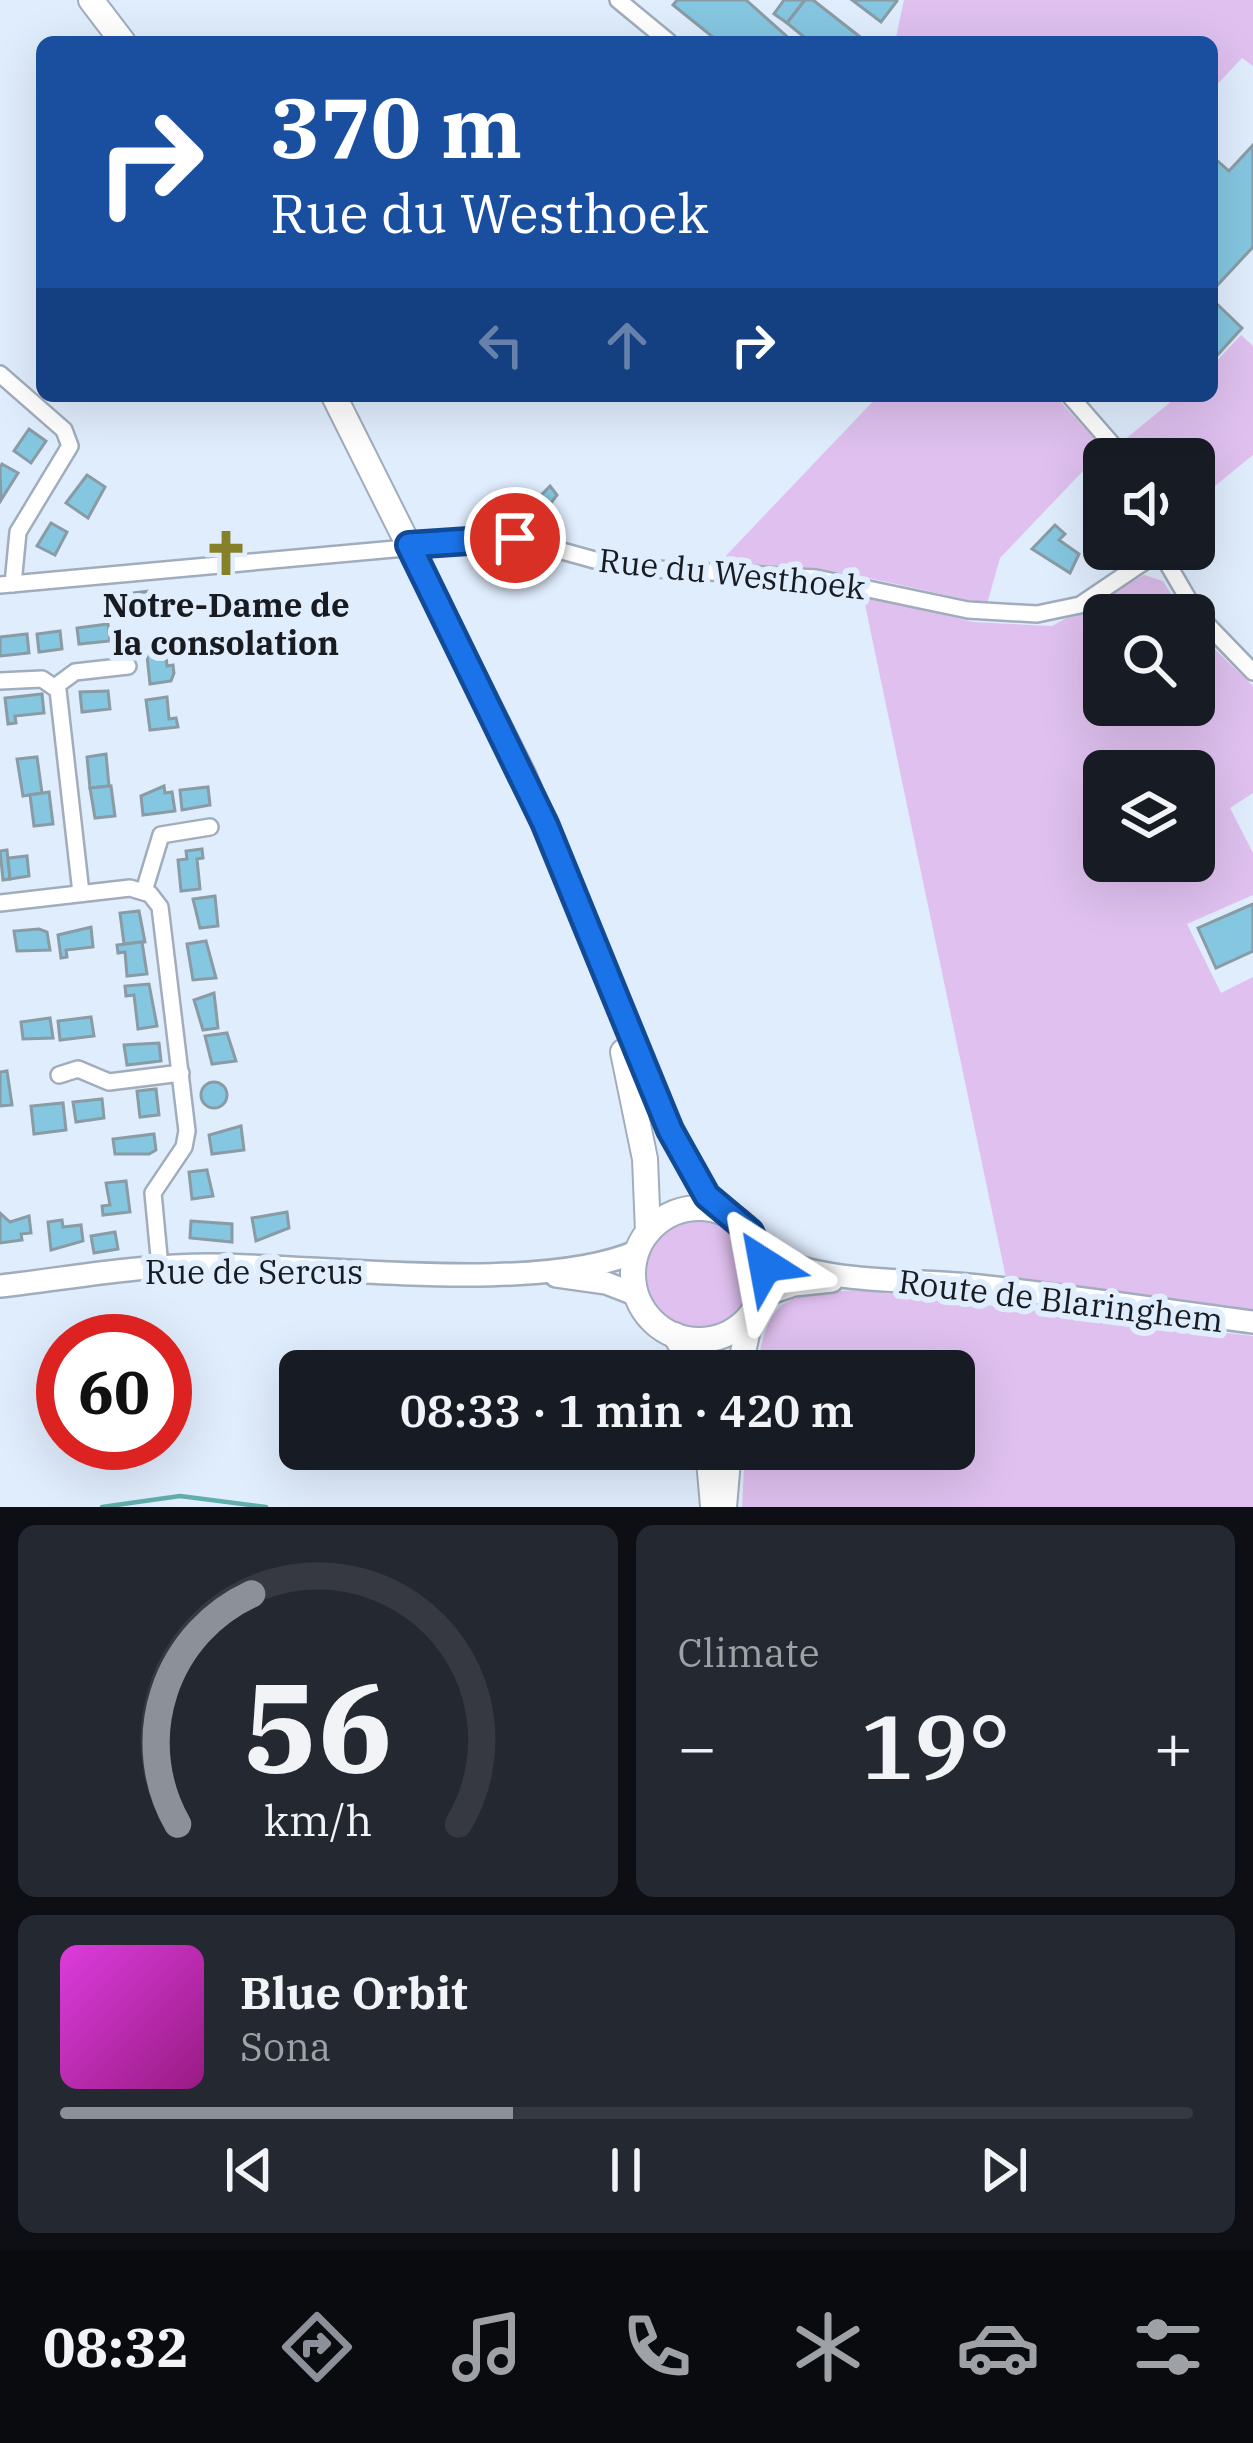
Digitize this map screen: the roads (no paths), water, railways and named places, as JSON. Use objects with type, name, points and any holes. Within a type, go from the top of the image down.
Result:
[{"type":"main road","points":[[91,0],[118,36]]},
{"type":"main road","points":[[337,402],[524,776],[670,1130],[721,1212],[750,1232],[762,1253],[744,1350]]},
{"type":"main road","points":[[600,962],[640,1129],[643,1242],[637,1295],[652,1319],[675,1335],[684,1350]]},
{"type":"main road","points":[[643,1242],[682,1211],[721,1212]]},
{"type":"main road","points":[[675,1335],[714,1338],[756,1306]]},
{"type":"main road","points":[[710,1470],[713,1507]]},
{"type":"main road","points":[[724,1507],[727,1470]]},
{"type":"street","points":[[618,0],[662,36]]},
{"type":"street","points":[[0,374],[64,430],[70,446],[17,532],[6,585]]},
{"type":"street","points":[[1075,402],[1107,438]]},
{"type":"street","name":"Rue du Westhoek","points":[[6,585],[524,538],[620,567],[815,578],[968,610],[1024,615],[1080,605],[1131,570]]},
{"type":"street","points":[[1172,570],[1197,614],[1253,672]]},
{"type":"street","points":[[56,686],[75,672],[128,666]]},
{"type":"street","points":[[0,681],[35,678],[56,686]]},
{"type":"street","points":[[56,686],[81,893]]},
{"type":"street","points":[[144,891],[161,835],[211,827]]},
{"type":"street","points":[[0,903],[144,891],[158,902],[164,919],[186,1142],[154,1193],[160,1267]]},
{"type":"street","points":[[59,1075],[78,1069],[110,1082],[181,1073]]},
{"type":"street","name":"Rue de Sercus","points":[[0,1286],[160,1267],[508,1271],[599,1263],[643,1242]]},
{"type":"street","name":"Route de Blaringhem","points":[[762,1253],[791,1265],[869,1279],[1002,1288],[1253,1322]]},
{"type":"street","name":"Rue de Sercus","points":[[508,1271],[606,1283],[637,1295]]},
{"type":"street","name":"Route de Blaringhem","points":[[756,1306],[794,1285],[869,1279]]},
{"type":"waterway","points":[[102,1507],[180,1496],[266,1507]]},
{"type":"place","name":"Notre-Dame de la consolation","points":[[226,553]]}]
